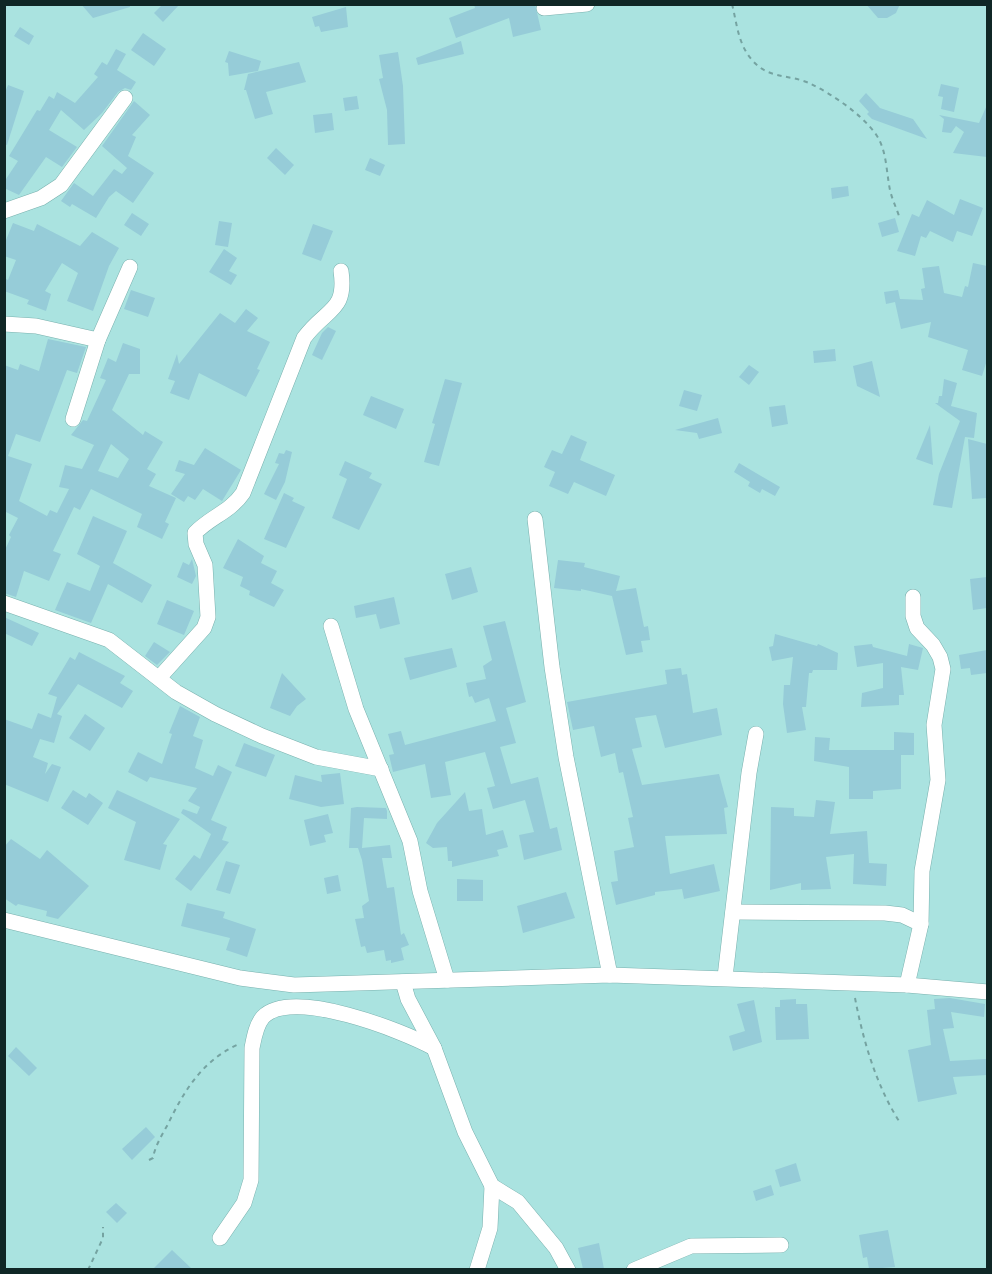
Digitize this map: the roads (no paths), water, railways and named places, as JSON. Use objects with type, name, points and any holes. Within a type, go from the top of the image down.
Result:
[{"type":"street","points":[[544,8],[587,4]]},
{"type":"street","points":[[4,211],[41,198],[61,184],[125,98]]},
{"type":"street","points":[[73,418],[98,340],[130,267]]},
{"type":"street","points":[[159,678],[204,628],[208,616],[205,565],[196,544],[195,533],[204,523],[236,504],[243,493],[304,338],[314,325],[340,301],[343,294],[341,270]]},
{"type":"street","points":[[4,324],[36,326],[98,340]]},
{"type":"street","points":[[535,519],[552,667],[564,746],[610,975]]},
{"type":"street","points":[[907,985],[921,924],[922,871],[938,780],[934,725],[943,669],[940,657],[933,645],[917,628],[913,616],[913,597]]},
{"type":"street","points":[[4,603],[109,640],[177,692],[215,714],[262,736],[316,757],[381,769]]},
{"type":"street","points":[[331,626],[356,708],[410,841],[420,891],[447,980]]},
{"type":"street","points":[[725,977],[749,772],[756,734]]},
{"type":"street","points":[[734,912],[885,913],[902,915],[921,924]]},
{"type":"street","points":[[4,920],[240,978],[294,985],[610,975],[725,977],[907,985],[987,992]]},
{"type":"street","points":[[403,982],[408,999],[434,1048],[465,1132],[492,1186],[490,1228],[477,1269]]},
{"type":"street","points":[[220,1238],[244,1203],[251,1180],[249,1134],[254,1095],[254,1039],[264,1016],[283,1008],[308,1008],[344,1014],[412,1035],[434,1048]]},
{"type":"street","points":[[492,1186],[518,1202],[556,1248],[568,1269]]},
{"type":"street","points":[[634,1269],[691,1246],[781,1245]]}]
